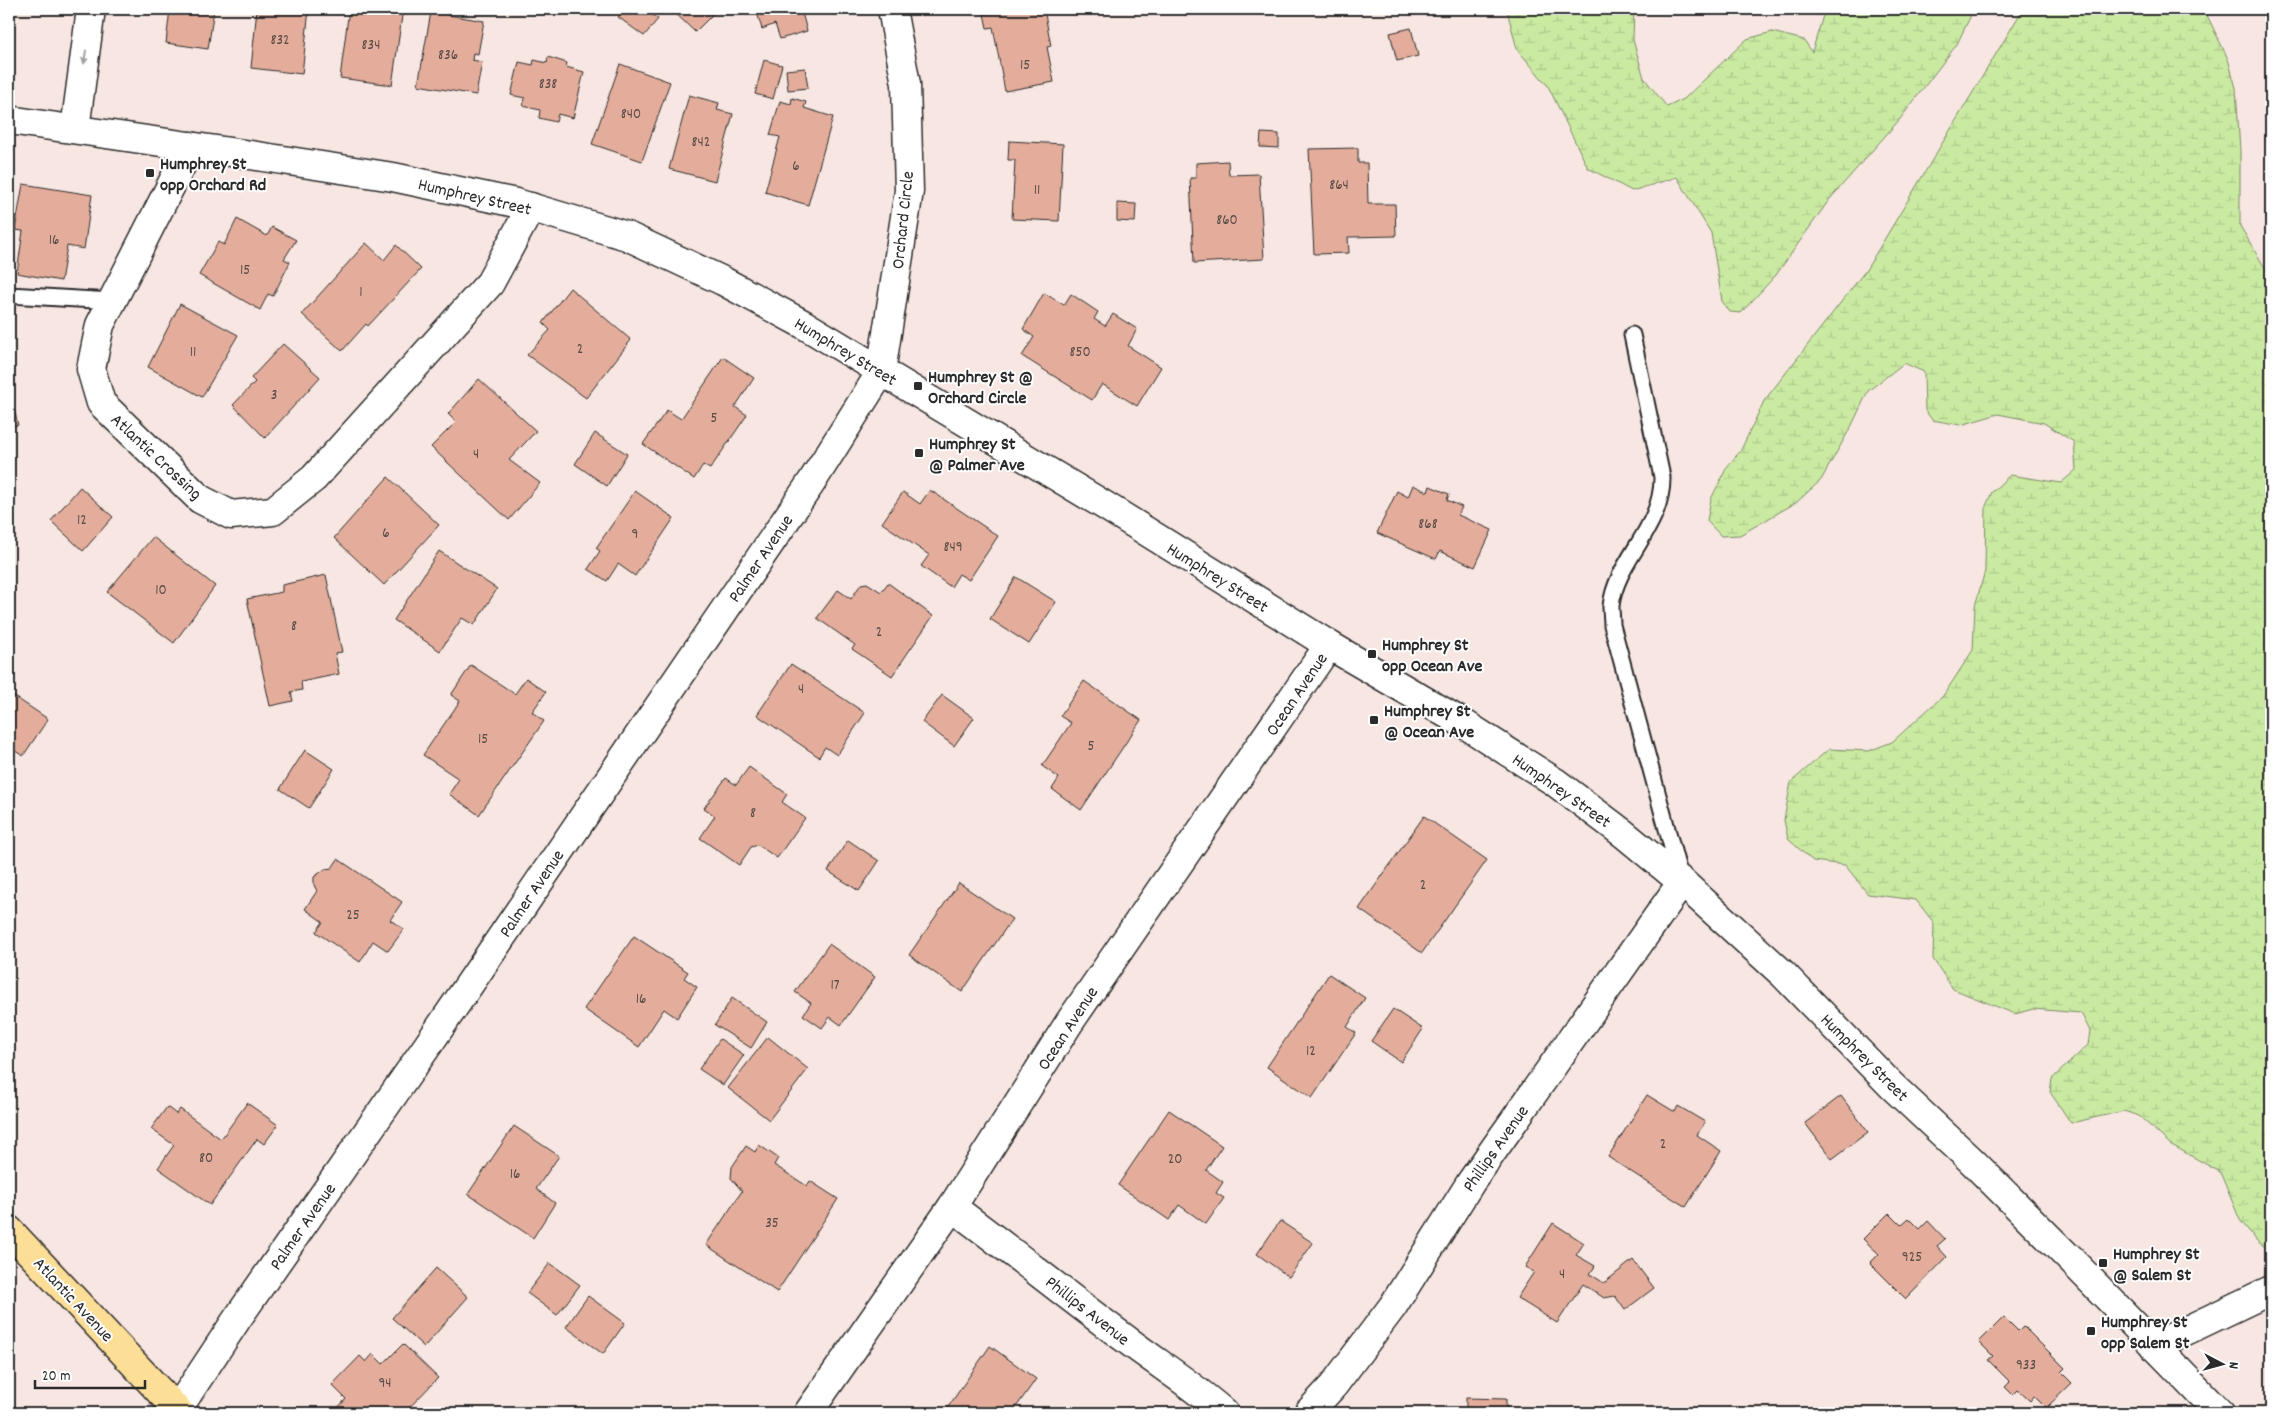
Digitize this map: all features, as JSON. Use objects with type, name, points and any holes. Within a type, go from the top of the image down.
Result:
[{"type":"main road","name":"Atlantic Avenue","points":[[9,1230],[179,1412]]},
{"type":"street","points":[[75,129],[91,9]]},
{"type":"street","name":"Orchard Circle","points":[[881,372],[909,191],[906,84],[892,9]]},
{"type":"street","name":"Humphrey Street","points":[[9,120],[393,178],[531,208],[627,236],[723,281],[803,324],[1104,506],[1329,646],[1466,725],[1555,782],[1624,834],[1682,882],[1783,974],[1892,1086],[1972,1161],[2074,1263],[2220,1413]]},
{"type":"street","name":"Atlantic Crossing","points":[[191,146],[100,325],[91,369],[101,403],[200,499],[231,515],[273,511],[314,478],[490,284],[531,208]]},
{"type":"street","name":"Palmer Avenue","points":[[179,1412],[238,1319],[428,1045],[806,491],[881,372]]},
{"type":"street","name":"Ocean Avenue","points":[[808,1413],[952,1207],[1069,1024],[1329,646]]},
{"type":"street","name":"Phillips Avenue","points":[[1308,1413],[1333,1386],[1393,1306],[1471,1182],[1682,882]]},
{"type":"street","name":"Phillips Avenue","points":[[952,1207],[1011,1250],[1128,1341],[1205,1396],[1224,1413]]},
{"type":"street","points":[[2154,1346],[2271,1290]]},
{"type":"lane","points":[[9,295],[112,301]]},
{"type":"lane","points":[[1632,335],[1662,478],[1663,493],[1658,509],[1616,588],[1611,606],[1612,625],[1682,882]]},
{"type":"green space","points":[[1509,9],[1634,9],[1633,40],[1644,78],[1667,107],[1684,99],[1747,39],[1772,32],[1804,40],[1812,52],[1825,9],[1974,9],[1957,44],[1900,119],[1829,200],[1776,275],[1741,313],[1730,312],[1722,301],[1711,233],[1677,177],[1632,191],[1588,168],[1548,86],[1517,49],[1508,14]]},
{"type":"green space","points":[[2023,9],[2204,9],[2228,59],[2236,88],[2240,151],[2240,226],[2271,278],[2271,1251],[2257,1241],[2240,1220],[2220,1172],[2170,1144],[2139,1116],[2124,1111],[2071,1123],[2050,1092],[2052,1079],[2088,1045],[2090,1031],[2081,1013],[2033,1009],[2015,1014],[1953,989],[1933,959],[1934,923],[1916,900],[1868,894],[1845,865],[1813,861],[1788,839],[1784,820],[1791,782],[1829,749],[1869,751],[1892,742],[1943,696],[1973,650],[1975,606],[1985,571],[1986,506],[1992,492],[2010,475],[2061,483],[2076,470],[2074,442],[2044,423],[1998,414],[1961,425],[1932,420],[1925,410],[1924,372],[1904,363],[1868,391],[1852,425],[1821,480],[1797,502],[1740,535],[1721,536],[1707,521],[1711,499],[1727,467],[1741,450],[1764,401],[1866,270]]},
{"type":"building","points":[[170,9],[214,9],[208,49],[166,43]]},
{"type":"building","points":[[257,9],[309,9],[302,74],[251,68]]},
{"type":"building","points":[[349,9],[403,9],[392,85],[340,78]]},
{"type":"building","points":[[625,9],[645,9],[658,19],[644,36],[618,17]]},
{"type":"building","points":[[671,9],[718,9],[695,32]]},
{"type":"building","points":[[756,9],[801,9],[807,31],[780,39],[775,24],[762,29]]},
{"type":"building","points":[[990,9],[1044,9],[1051,46],[1047,47],[1054,82],[1005,91],[993,27],[987,28],[984,14],[991,13]]},
{"type":"building","points":[[431,12],[484,21],[478,54],[473,53],[472,60],[482,62],[476,95],[418,85]]},
{"type":"building","points":[[1411,28],[1418,56],[1397,61],[1390,33]]},
{"type":"building","points":[[548,57],[567,63],[566,67],[584,72],[573,118],[558,114],[556,122],[539,118],[540,110],[523,106],[525,98],[511,95],[519,62],[533,65],[534,60],[547,63]]},
{"type":"building","points":[[764,60],[782,65],[773,99],[755,94]]},
{"type":"building","points":[[620,64],[670,82],[642,161],[592,144]]},
{"type":"building","points":[[805,68],[808,88],[788,90],[786,70]]},
{"type":"building","points":[[689,95],[719,103],[717,110],[733,114],[715,181],[669,169]]},
{"type":"building","points":[[792,98],[806,102],[804,108],[833,117],[808,205],[765,192],[780,137],[770,135],[780,101],[791,104]]},
{"type":"building","points":[[1261,133],[1279,134],[1279,148],[1260,147]]},
{"type":"building","points":[[1009,141],[1063,144],[1059,221],[1012,219],[1015,160],[1008,160]]},
{"type":"building","points":[[1358,148],[1358,163],[1367,163],[1368,204],[1395,204],[1396,236],[1348,237],[1349,253],[1314,254],[1309,149]]},
{"type":"building","points":[[1228,161],[1229,175],[1259,174],[1264,259],[1194,263],[1190,178],[1196,178],[1196,163]]},
{"type":"building","points":[[23,184],[92,195],[84,249],[67,246],[61,281],[17,273],[23,231],[15,230]]},
{"type":"building","points":[[1117,203],[1136,204],[1135,222],[1117,221]]},
{"type":"building","points":[[237,219],[267,236],[272,227],[296,240],[284,259],[290,262],[273,296],[268,294],[260,310],[199,275],[218,242],[224,245]]},
{"type":"building","points":[[366,243],[384,260],[396,245],[421,269],[342,351],[302,314]]},
{"type":"building","points":[[570,288],[631,340],[586,398],[527,355],[550,330],[543,323]]},
{"type":"building","points":[[1044,293],[1064,305],[1071,294],[1098,312],[1094,319],[1105,326],[1113,314],[1137,329],[1128,346],[1161,367],[1137,406],[1102,384],[1092,400],[1022,356],[1034,337],[1023,329]]},
{"type":"building","points":[[180,304],[238,335],[202,397],[148,367]]},
{"type":"building","points":[[283,344],[320,377],[265,438],[233,405],[255,382],[251,378]]},
{"type":"building","points":[[723,357],[754,378],[735,407],[747,415],[710,469],[703,465],[694,479],[643,444],[667,410],[681,419]]},
{"type":"building","points":[[479,379],[536,431],[509,460],[540,483],[509,520],[431,447],[456,422],[448,414]]},
{"type":"building","points":[[9,389],[18,425],[9,427]]},
{"type":"building","points":[[595,433],[627,454],[607,486],[575,464]]},
{"type":"building","points":[[388,477],[439,525],[384,585],[334,538]]},
{"type":"building","points":[[1413,485],[1428,492],[1430,486],[1449,494],[1447,500],[1462,507],[1458,515],[1492,530],[1475,567],[1440,551],[1436,559],[1377,533],[1397,491],[1408,497]]},
{"type":"building","points":[[80,487],[113,517],[83,551],[51,521]]},
{"type":"building","points":[[930,490],[998,536],[969,580],[959,574],[951,587],[921,566],[929,555],[882,523],[903,492],[920,504]]},
{"type":"building","points":[[635,491],[674,518],[635,576],[618,564],[607,581],[588,569],[600,551],[596,548]]},
{"type":"building","points":[[153,537],[215,586],[174,643],[107,592]]},
{"type":"building","points":[[439,551],[497,589],[474,625],[462,618],[440,651],[394,620]]},
{"type":"building","points":[[326,575],[342,652],[335,653],[339,674],[301,682],[302,690],[291,692],[293,701],[270,706],[247,599],[282,592],[282,585]]},
{"type":"building","points":[[1016,577],[1056,602],[1029,644],[990,619]]},
{"type":"building","points":[[867,583],[881,592],[888,583],[933,616],[892,676],[852,649],[855,645],[817,618],[838,590],[851,599],[861,584]]},
{"type":"building","points":[[791,664],[865,713],[837,755],[825,747],[819,757],[757,715]]},
{"type":"building","points":[[471,665],[515,694],[526,678],[546,692],[532,712],[544,721],[479,815],[449,794],[459,779],[423,755],[460,701],[451,695]]},
{"type":"building","points":[[1084,681],[1141,720],[1081,810],[1052,789],[1059,778],[1042,766],[1071,723],[1060,716]]},
{"type":"building","points":[[9,693],[48,719],[23,756],[9,747]]},
{"type":"building","points":[[942,695],[974,718],[954,746],[922,722]]},
{"type":"building","points":[[305,750],[334,769],[309,808],[280,789]]},
{"type":"building","points":[[749,767],[787,794],[782,802],[805,818],[777,858],[758,845],[751,847],[739,865],[700,838],[715,816],[704,808],[726,778],[736,785]]},
{"type":"building","points":[[1424,816],[1487,860],[1422,953],[1359,909]]},
{"type":"building","points":[[848,840],[879,861],[859,891],[828,871]]},
{"type":"building","points":[[338,859],[402,902],[390,920],[404,929],[388,951],[373,941],[360,962],[316,932],[323,922],[305,909],[317,891],[314,885],[314,877],[325,869],[332,868]]},
{"type":"building","points":[[959,883],[1012,919],[962,992],[909,955]]},
{"type":"building","points":[[634,936],[688,972],[684,978],[697,987],[677,1018],[664,1009],[639,1047],[584,1009]]},
{"type":"building","points":[[829,944],[875,977],[841,1025],[830,1017],[822,1028],[803,1015],[811,1003],[795,992]]},
{"type":"building","points":[[1329,974],[1365,998],[1347,1027],[1356,1033],[1312,1098],[1267,1067]]},
{"type":"building","points":[[732,998],[767,1022],[751,1048],[715,1025]]},
{"type":"building","points":[[1393,1009],[1423,1029],[1401,1062],[1371,1041]]},
{"type":"building","points":[[768,1037],[808,1069],[769,1120],[728,1088]]},
{"type":"building","points":[[720,1039],[744,1055],[723,1085],[699,1069]]},
{"type":"building","points":[[1647,1095],[1675,1112],[1678,1106],[1705,1122],[1697,1135],[1721,1151],[1686,1207],[1608,1157]]},
{"type":"building","points":[[1841,1096],[1868,1132],[1832,1159],[1805,1123]]},
{"type":"building","points":[[247,1103],[278,1125],[264,1144],[257,1139],[210,1205],[158,1168],[174,1145],[151,1129],[167,1107],[176,1114],[180,1109],[221,1139]]},
{"type":"building","points":[[1169,1110],[1222,1146],[1206,1170],[1223,1182],[1216,1193],[1224,1198],[1206,1224],[1179,1205],[1169,1220],[1118,1185]]},
{"type":"building","points":[[514,1126],[559,1156],[536,1189],[555,1203],[533,1238],[468,1194]]},
{"type":"building","points":[[759,1145],[778,1158],[774,1165],[807,1186],[810,1181],[838,1199],[777,1292],[706,1245],[742,1191],[731,1178],[732,1167],[746,1146],[755,1152]]},
{"type":"building","points":[[1889,1213],[1901,1225],[1909,1218],[1920,1229],[1928,1221],[1945,1239],[1937,1246],[1947,1257],[1906,1299],[1870,1263],[1879,1254],[1863,1239]]},
{"type":"building","points":[[1280,1221],[1313,1243],[1289,1277],[1257,1254]]},
{"type":"building","points":[[1553,1223],[1584,1243],[1576,1255],[1595,1266],[1590,1274],[1604,1283],[1633,1260],[1654,1288],[1625,1310],[1615,1296],[1604,1298],[1583,1284],[1557,1323],[1517,1298],[1534,1272],[1525,1267]]},
{"type":"building","points":[[550,1263],[580,1285],[557,1315],[527,1293]]},
{"type":"building","points":[[436,1268],[468,1297],[424,1347],[392,1318]]},
{"type":"building","points":[[588,1296],[625,1323],[603,1354],[566,1327]]},
{"type":"building","points":[[2004,1317],[2018,1331],[2023,1326],[2065,1368],[2061,1372],[2072,1383],[2046,1408],[2034,1396],[2030,1401],[2018,1390],[2013,1395],[2005,1387],[2010,1382],[1988,1360],[1993,1356],[1979,1342]]},
{"type":"building","points":[[403,1344],[438,1378],[404,1413],[334,1412],[346,1399],[332,1385],[360,1356],[366,1362],[373,1354],[383,1364]]},
{"type":"building","points":[[990,1346],[1036,1379],[1012,1413],[944,1413]]},
{"type":"building","points":[[1466,1398],[1506,1399],[1506,1408],[1531,1409],[1531,1413],[1466,1413]]},
{"type":"place","name":"Humphrey St opp Orchard Rd","points":[[150,173]]},
{"type":"place","name":"Humphrey St @ Orchard Circle","points":[[918,386]]},
{"type":"place","name":"Humphrey St @ Palmer Ave","points":[[919,453]]},
{"type":"place","name":"Humphrey St opp Ocean Ave","points":[[1372,654]]},
{"type":"place","name":"Humphrey St @ Ocean Ave","points":[[1374,720]]},
{"type":"place","name":"Humphrey St @ Salem St","points":[[2103,1263]]},
{"type":"place","name":"Humphrey St opp Salem St","points":[[2091,1331]]}]
